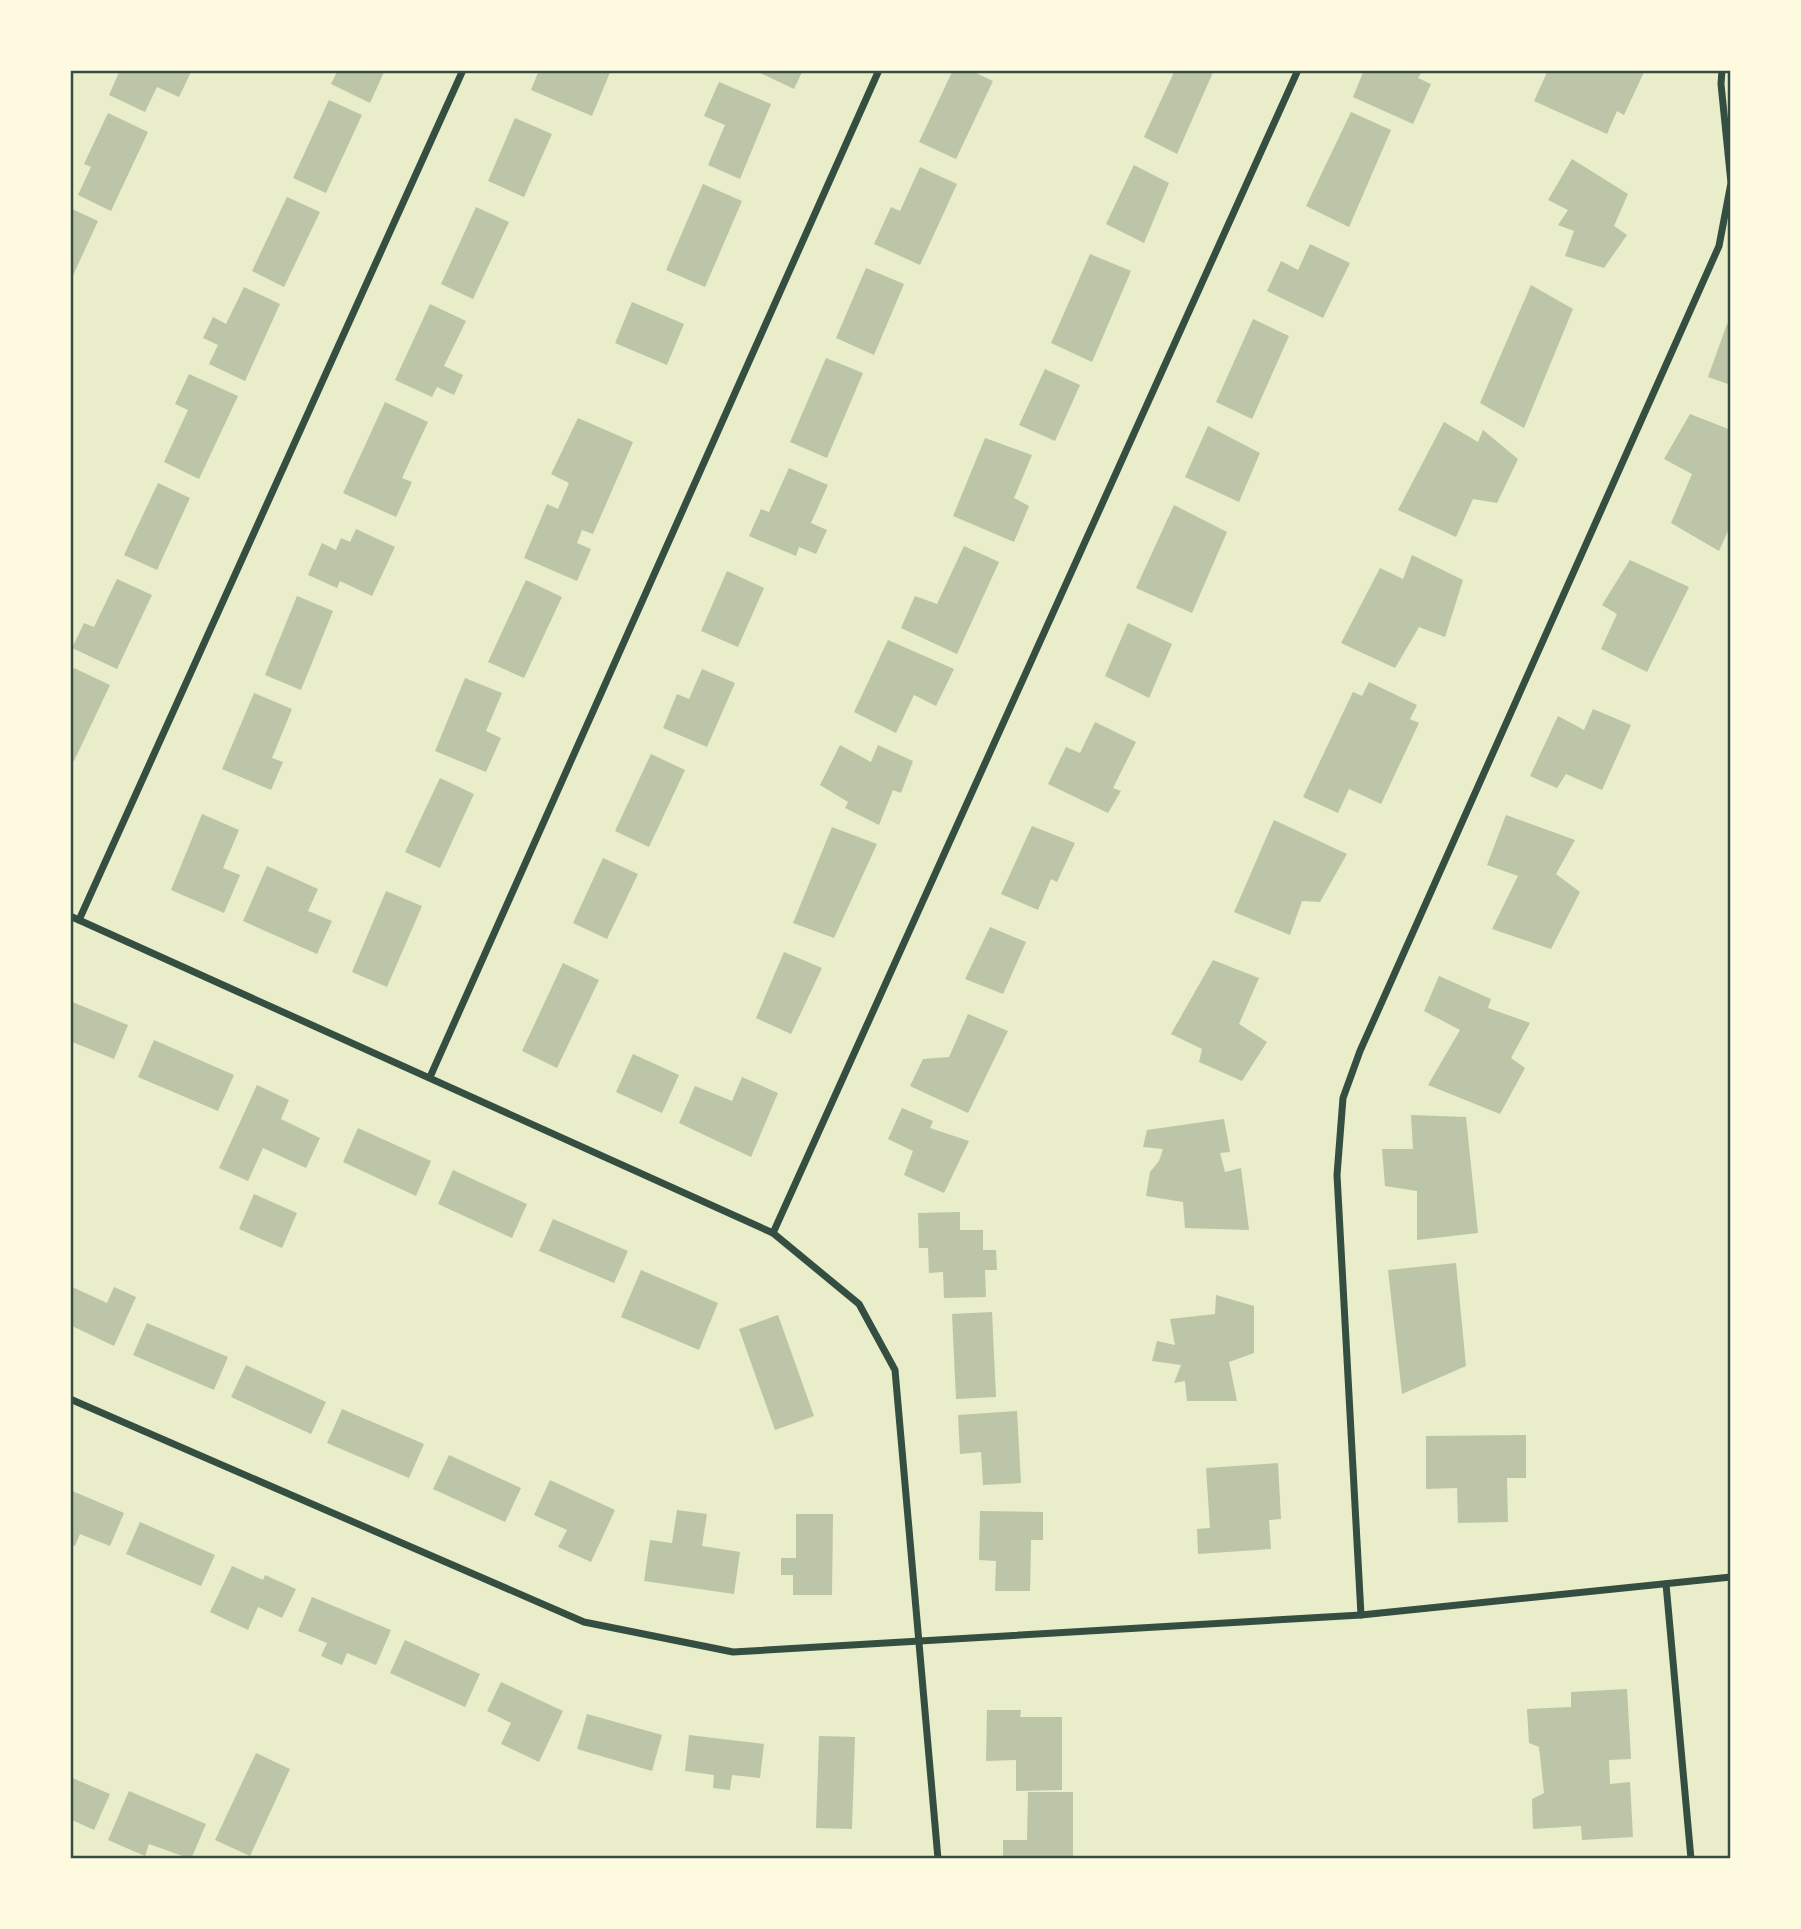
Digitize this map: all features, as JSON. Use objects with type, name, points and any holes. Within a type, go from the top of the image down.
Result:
[{"type":"street","points":[[79,920],[463,70]]},
{"type":"street","points":[[430,1077],[879,70]]},
{"type":"street","points":[[773,1233],[1298,70]]},
{"type":"street","points":[[1361,1615],[1337,1175],[1343,1097],[1366,1038],[1719,246],[1731,183],[1721,84],[1722,70]]},
{"type":"street","points":[[70,916],[773,1233],[859,1304],[895,1370],[938,1859]]},
{"type":"street","points":[[70,1399],[584,1622],[733,1652],[1361,1615],[1731,1577]]},
{"type":"street","points":[[1666,1584],[1691,1859]]},
{"type":"building","points":[[120,70],[192,70],[179,97],[157,87],[145,112],[109,95]]},
{"type":"building","points":[[338,70],[385,70],[370,103],[331,84]]},
{"type":"building","points":[[539,70],[611,70],[592,116],[531,90]]},
{"type":"building","points":[[754,70],[803,70],[794,89]]},
{"type":"building","points":[[953,70],[970,70],[993,81],[956,159],[919,142]]},
{"type":"building","points":[[1175,70],[1214,70],[1177,154],[1144,137]]},
{"type":"building","points":[[1364,70],[1423,70],[1418,78],[1431,84],[1413,124],[1353,97]]},
{"type":"building","points":[[1548,70],[1645,70],[1624,115],[1617,111],[1607,134],[1534,101]]},
{"type":"building","points":[[719,82],[771,104],[740,179],[708,165],[725,125],[704,116]]},
{"type":"building","points":[[329,100],[362,115],[326,193],[293,178]]},
{"type":"building","points":[[1351,112],[1391,130],[1349,227],[1306,206]]},
{"type":"building","points":[[108,113],[148,132],[111,211],[78,195],[91,167],[84,164]]},
{"type":"building","points":[[515,118],[552,134],[524,197],[488,181]]},
{"type":"building","points":[[1572,159],[1628,194],[1614,226],[1627,235],[1604,268],[1565,256],[1574,231],[1558,225],[1568,210],[1548,200]]},
{"type":"building","points":[[1134,165],[1169,183],[1144,243],[1106,224]]},
{"type":"building","points":[[920,167],[957,184],[920,265],[874,244],[891,207],[900,211]]},
{"type":"building","points":[[703,184],[742,201],[705,287],[666,270]]},
{"type":"building","points":[[287,197],[320,212],[284,287],[252,271]]},
{"type":"building","points":[[476,207],[509,222],[473,299],[441,284]]},
{"type":"building","points":[[70,208],[98,221],[70,282]]},
{"type":"building","points":[[1310,244],[1350,263],[1323,318],[1267,291],[1281,261],[1298,270]]},
{"type":"building","points":[[1090,254],[1131,271],[1092,362],[1051,343]]},
{"type":"building","points":[[866,268],[904,284],[874,355],[836,338]]},
{"type":"building","points":[[1531,285],[1573,309],[1524,428],[1480,403]]},
{"type":"building","points":[[244,287],[280,304],[245,381],[209,364],[218,345],[203,338],[213,317],[226,324]]},
{"type":"building","points":[[632,302],[684,324],[667,365],[615,343]]},
{"type":"building","points":[[430,304],[466,321],[444,366],[463,375],[454,395],[437,387],[432,397],[395,380]]},
{"type":"building","points":[[1253,319],[1289,336],[1252,419],[1216,402]]},
{"type":"building","points":[[1727,324],[1731,325],[1731,385],[1708,377]]},
{"type":"building","points":[[826,358],[863,373],[827,458],[790,442]]},
{"type":"building","points":[[1045,369],[1080,385],[1055,441],[1019,425]]},
{"type":"building","points":[[189,374],[238,396],[199,479],[164,462],[188,410],[175,404]]},
{"type":"building","points":[[385,402],[428,422],[402,478],[412,482],[396,517],[343,493]]},
{"type":"building","points":[[1690,414],[1731,430],[1731,524],[1719,551],[1671,523],[1692,474],[1664,459]]},
{"type":"building","points":[[578,418],[633,442],[593,534],[582,530],[577,543],[591,549],[577,581],[524,558],[547,504],[558,509],[569,483],[551,474]]},
{"type":"building","points":[[1444,422],[1478,442],[1483,430],[1518,459],[1497,503],[1473,499],[1456,537],[1398,510]]},
{"type":"building","points":[[1208,426],[1260,453],[1239,502],[1185,477]]},
{"type":"building","points":[[985,438],[1032,455],[1014,498],[1029,506],[1014,542],[953,516]]},
{"type":"building","points":[[789,468],[828,485],[811,523],[827,530],[816,554],[799,547],[796,556],[749,536],[761,509],[769,512]]},
{"type":"building","points":[[158,483],[190,498],[157,570],[124,555]]},
{"type":"building","points":[[1174,505],[1227,532],[1192,613],[1136,588]]},
{"type":"building","points":[[356,529],[395,547],[372,596],[340,581],[337,588],[308,575],[322,543],[336,550],[341,538],[350,542]]},
{"type":"building","points":[[964,546],[999,562],[957,654],[901,628],[915,596],[937,604]]},
{"type":"building","points":[[1412,555],[1463,580],[1445,637],[1419,627],[1395,668],[1341,643],[1380,568],[1403,579]]},
{"type":"building","points":[[1630,560],[1689,587],[1647,672],[1601,649],[1617,614],[1602,605]]},
{"type":"building","points":[[727,571],[764,588],[738,647],[701,631]]},
{"type":"building","points":[[117,579],[152,595],[117,669],[72,648],[84,623],[94,627]]},
{"type":"building","points":[[526,580],[562,597],[524,678],[488,662]]},
{"type":"building","points":[[297,596],[333,611],[301,690],[265,675]]},
{"type":"building","points":[[1128,623],[1172,644],[1149,698],[1105,676]]},
{"type":"building","points":[[888,640],[954,669],[936,706],[914,695],[896,733],[854,712]]},
{"type":"building","points":[[74,668],[110,685],[74,761],[70,759],[70,677]]},
{"type":"building","points":[[702,669],[735,683],[707,747],[663,728],[677,694],[689,699]]},
{"type":"building","points":[[465,678],[502,693],[486,731],[501,738],[486,772],[435,751]]},
{"type":"building","points":[[1369,682],[1417,705],[1410,719],[1419,723],[1381,804],[1349,789],[1338,813],[1303,797],[1353,692],[1362,696]]},
{"type":"building","points":[[254,693],[292,709],[272,758],[283,762],[271,790],[222,769]]},
{"type":"building","points":[[1593,709],[1631,725],[1602,790],[1566,774],[1557,788],[1530,776],[1558,716],[1584,730]]},
{"type":"building","points":[[1095,722],[1136,742],[1113,788],[1121,791],[1108,813],[1048,784],[1066,747],[1080,753]]},
{"type":"building","points":[[840,745],[871,762],[878,745],[913,761],[901,793],[893,790],[879,825],[845,808],[848,802],[820,785]]},
{"type":"building","points":[[651,754],[685,770],[649,847],[615,831]]},
{"type":"building","points":[[440,778],[474,794],[440,868],[405,852]]},
{"type":"building","points":[[202,814],[239,830],[223,868],[240,875],[224,913],[171,890]]},
{"type":"building","points":[[1506,815],[1575,840],[1556,874],[1580,892],[1551,949],[1492,929],[1518,876],[1487,865]]},
{"type":"building","points":[[1274,820],[1347,854],[1320,902],[1302,901],[1290,935],[1234,912]]},
{"type":"building","points":[[1032,826],[1075,843],[1057,882],[1051,879],[1038,910],[1001,894]]},
{"type":"building","points":[[832,827],[877,844],[834,938],[793,923]]},
{"type":"building","points":[[603,858],[638,874],[607,939],[573,923]]},
{"type":"building","points":[[267,866],[318,889],[308,911],[332,921],[317,954],[243,921]]},
{"type":"building","points":[[386,891],[422,906],[387,987],[352,972]]},
{"type":"building","points":[[990,927],[1026,942],[1003,994],[965,979]]},
{"type":"building","points":[[784,952],[822,968],[791,1034],[756,1018]]},
{"type":"building","points":[[1213,960],[1259,978],[1239,1024],[1267,1042],[1242,1081],[1199,1062],[1202,1049],[1171,1034]]},
{"type":"building","points":[[563,963],[599,980],[557,1068],[522,1051]]},
{"type":"building","points":[[1439,976],[1491,999],[1488,1008],[1530,1023],[1511,1058],[1525,1068],[1500,1114],[1428,1085],[1460,1030],[1424,1011]]},
{"type":"building","points":[[70,1001],[128,1025],[114,1059],[70,1041]]},
{"type":"building","points":[[968,1014],[1008,1031],[968,1113],[910,1086],[923,1059],[949,1057]]},
{"type":"building","points":[[154,1040],[234,1075],[218,1111],[138,1077]]},
{"type":"building","points":[[633,1054],[679,1075],[662,1113],[616,1092]]},
{"type":"building","points":[[742,1077],[778,1093],[751,1157],[679,1123],[695,1086],[732,1101]]},
{"type":"building","points":[[257,1085],[289,1100],[281,1119],[320,1138],[306,1168],[263,1148],[248,1181],[219,1168]]},
{"type":"building","points":[[902,1108],[933,1121],[930,1128],[969,1141],[944,1193],[904,1175],[913,1151],[888,1139]]},
{"type":"building","points":[[1411,1115],[1466,1117],[1478,1233],[1417,1240],[1417,1191],[1385,1186],[1382,1149],[1413,1149]]},
{"type":"building","points":[[1224,1119],[1230,1152],[1220,1153],[1225,1172],[1241,1168],[1249,1230],[1185,1228],[1183,1202],[1146,1196],[1150,1172],[1159,1161],[1163,1149],[1143,1147],[1147,1130]]},
{"type":"building","points":[[358,1128],[431,1161],[416,1196],[343,1162]]},
{"type":"building","points":[[453,1170],[527,1204],[512,1238],[438,1204]]},
{"type":"building","points":[[254,1194],[297,1213],[282,1248],[239,1229]]},
{"type":"building","points":[[960,1212],[960,1230],[983,1230],[983,1250],[996,1250],[997,1270],[985,1270],[986,1297],[944,1298],[943,1272],[929,1273],[928,1248],[919,1248],[918,1213]]},
{"type":"building","points":[[553,1219],[628,1251],[614,1283],[539,1251]]},
{"type":"building","points":[[1456,1263],[1466,1366],[1402,1394],[1388,1270]]},
{"type":"building","points":[[641,1270],[718,1303],[699,1350],[621,1317]]},
{"type":"building","points":[[70,1286],[107,1303],[114,1287],[136,1297],[114,1346],[70,1325]]},
{"type":"building","points":[[1216,1295],[1254,1306],[1254,1353],[1229,1362],[1237,1401],[1187,1401],[1185,1381],[1174,1383],[1181,1365],[1152,1361],[1157,1341],[1175,1345],[1170,1319],[1215,1314]]},
{"type":"building","points":[[992,1312],[996,1397],[956,1399],[952,1314]]},
{"type":"building","points":[[778,1315],[814,1416],[775,1430],[739,1329]]},
{"type":"building","points":[[147,1323],[228,1357],[214,1390],[133,1355]]},
{"type":"building","points":[[246,1365],[326,1402],[311,1434],[231,1397]]},
{"type":"building","points":[[342,1409],[424,1444],[409,1478],[327,1443]]},
{"type":"building","points":[[1017,1411],[1021,1483],[983,1485],[981,1452],[960,1454],[958,1415]]},
{"type":"building","points":[[1526,1435],[1526,1478],[1507,1478],[1508,1522],[1458,1523],[1457,1488],[1426,1489],[1426,1436]]},
{"type":"building","points":[[449,1455],[521,1488],[505,1522],[433,1489]]},
{"type":"building","points":[[1278,1463],[1281,1519],[1269,1520],[1271,1549],[1198,1554],[1197,1529],[1210,1528],[1206,1468]]},
{"type":"building","points":[[550,1480],[615,1510],[591,1562],[558,1547],[567,1530],[534,1515]]},
{"type":"building","points":[[70,1490],[124,1513],[110,1546],[80,1534],[75,1546],[70,1544]]},
{"type":"building","points":[[677,1510],[707,1514],[702,1546],[740,1552],[734,1594],[644,1581],[650,1540],[672,1543]]},
{"type":"building","points":[[980,1511],[1043,1512],[1043,1540],[1031,1540],[1030,1591],[995,1591],[996,1561],[979,1560]]},
{"type":"building","points":[[796,1514],[833,1514],[832,1595],[793,1595],[793,1575],[781,1575],[781,1558],[796,1558]]},
{"type":"building","points":[[140,1522],[215,1555],[201,1586],[126,1554]]},
{"type":"building","points":[[232,1566],[263,1580],[265,1575],[296,1589],[282,1618],[258,1607],[248,1630],[210,1612]]},
{"type":"building","points":[[312,1597],[391,1630],[376,1665],[347,1653],[342,1665],[321,1656],[327,1643],[298,1631]]},
{"type":"building","points":[[405,1640],[480,1674],[465,1707],[390,1673]]},
{"type":"building","points":[[501,1682],[563,1711],[539,1762],[501,1744],[511,1723],[487,1711]]},
{"type":"building","points":[[1627,1689],[1631,1759],[1609,1760],[1610,1784],[1630,1782],[1633,1837],[1582,1840],[1581,1826],[1533,1829],[1532,1799],[1544,1793],[1539,1747],[1529,1743],[1527,1709],[1571,1707],[1571,1692]]},
{"type":"building","points":[[987,1710],[1021,1710],[1020,1717],[1062,1717],[1062,1790],[1016,1791],[1016,1760],[986,1761]]},
{"type":"building","points":[[587,1714],[662,1735],[652,1771],[577,1749]]},
{"type":"building","points":[[689,1735],[764,1744],[760,1778],[732,1775],[730,1790],[713,1788],[714,1775],[685,1771]]},
{"type":"building","points":[[819,1736],[855,1737],[852,1829],[816,1828]]},
{"type":"building","points":[[256,1753],[290,1769],[250,1856],[215,1840]]},
{"type":"building","points":[[70,1777],[110,1794],[94,1830],[70,1819]]},
{"type":"building","points":[[129,1791],[206,1824],[191,1859],[149,1844],[145,1856],[108,1840]]},
{"type":"building","points":[[1028,1792],[1073,1792],[1073,1859],[1003,1859],[1003,1840],[1027,1840]]}]
